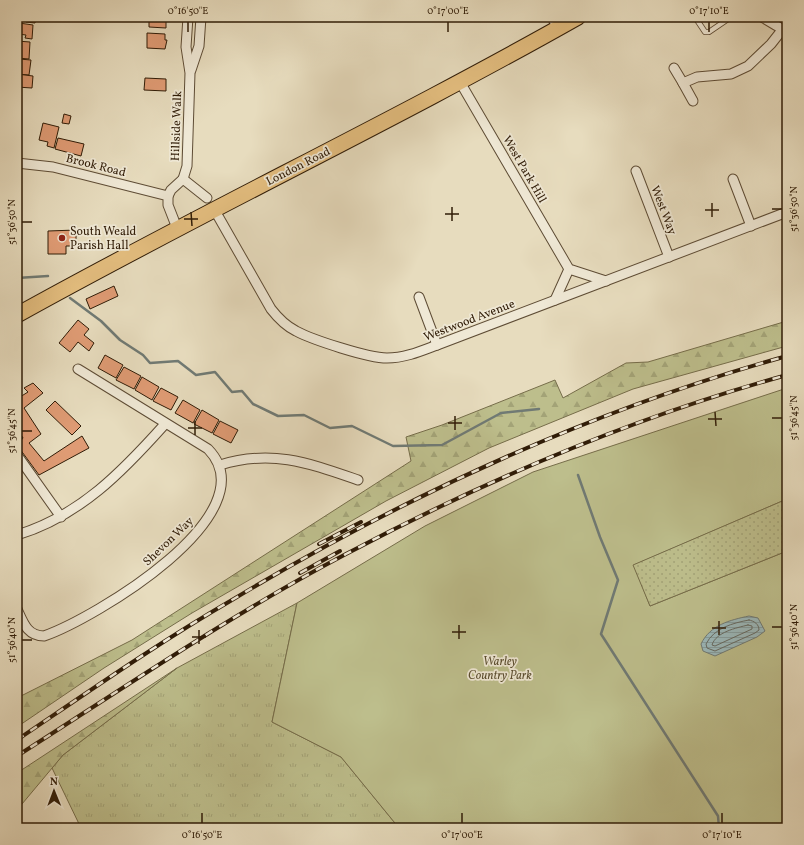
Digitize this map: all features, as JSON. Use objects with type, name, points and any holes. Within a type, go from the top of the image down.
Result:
[{"type":"main road","name":"London Road","points":[[17,315],[177,228],[211,203],[460,82],[555,23],[578,17]]},
{"type":"street","name":"Hillside Walk","points":[[183,179],[187,166],[190,73],[186,47],[188,17]]},
{"type":"street","name":"Hillside Walk","points":[[190,73],[199,46],[201,17]]},
{"type":"street","points":[[683,83],[697,77],[731,74],[748,66],[785,31],[762,17]]},
{"type":"street","points":[[674,68],[693,101]]},
{"type":"street","name":"West Park Hill","points":[[460,82],[569,269]]},
{"type":"street","name":"Brook Road","points":[[17,163],[53,166],[168,196]]},
{"type":"street","name":"West Way","points":[[636,171],[669,257]]},
{"type":"street","points":[[177,228],[168,205],[168,196],[171,190],[183,179],[211,203]]},
{"type":"street","points":[[733,179],[751,226]]},
{"type":"street","name":"Westwood Avenue","points":[[211,203],[271,309],[280,319],[296,331],[376,358],[401,356],[437,345],[787,212]]},
{"type":"street","points":[[555,300],[569,269],[606,281]]},
{"type":"street","points":[[419,297],[437,345]]},
{"type":"street","points":[[78,369],[165,424],[208,449],[215,456],[220,465],[248,458],[274,457],[309,463],[358,480]]},
{"type":"street","points":[[17,535],[61,516],[106,486],[127,466],[165,424]]},
{"type":"street","points":[[17,455],[61,516]]},
{"type":"street","name":"Shevon Way","points":[[17,609],[30,633],[36,636],[44,636],[89,615],[130,590],[175,554],[209,517],[219,496],[222,472],[220,465]]},
{"type":"lane","points":[[697,20],[706,32],[731,17]]},
{"type":"green space","points":[[787,321],[787,346],[633,389],[489,448],[386,501],[192,613],[104,668],[17,727],[17,698],[132,640],[411,461],[406,437],[442,425],[555,380],[563,398],[626,363],[648,362]]},
{"type":"green space","name":"Warley Country Park","points":[[787,388],[787,499],[634,565],[650,606],[787,551],[787,828],[399,828],[341,757],[272,722],[297,603],[425,526],[533,472]]},
{"type":"green space","points":[[787,499],[787,551],[650,606],[633,565]]},
{"type":"green space","points":[[297,603],[272,722],[341,757],[399,828],[81,828],[52,768],[63,755],[177,668]]},
{"type":"green space","points":[[177,668],[63,755],[17,810],[17,773]]},
{"type":"water","points":[[749,616],[758,618],[765,631],[757,637],[715,656],[703,651],[701,644],[715,628],[735,619]]},
{"type":"building","points":[[26,17],[36,17],[35,23],[26,22]]},
{"type":"building","points":[[149,17],[166,17],[166,28],[149,27]]},
{"type":"building","points":[[19,23],[33,25],[32,39],[25,38],[26,35],[18,34]]},
{"type":"building","points":[[147,33],[165,34],[165,40],[167,40],[165,49],[147,48]]},
{"type":"building","points":[[17,41],[30,42],[29,59],[17,58]]},
{"type":"building","points":[[19,59],[31,60],[29,75],[17,74]]},
{"type":"building","points":[[17,74],[33,76],[32,88],[17,87]]},
{"type":"building","points":[[145,78],[166,79],[166,91],[144,90]]},
{"type":"building","points":[[64,114],[71,116],[69,124],[62,123]]},
{"type":"building","points":[[43,123],[59,127],[54,148],[47,146],[48,142],[39,140]]},
{"type":"building","points":[[17,131],[21,132],[20,149],[17,149]]},
{"type":"building","points":[[58,138],[84,144],[81,156],[55,149]]},
{"type":"building","name":"South Weald Parish Hall","points":[[76,230],[76,246],[66,246],[66,254],[48,254],[48,231]]},
{"type":"building","points":[[114,286],[118,296],[90,309],[86,299]]},
{"type":"building","points":[[78,320],[89,329],[84,335],[94,343],[89,351],[78,342],[70,352],[59,343]]},
{"type":"building","points":[[105,355],[123,365],[116,378],[98,368]]},
{"type":"building","points":[[124,367],[141,376],[134,389],[116,380]]},
{"type":"building","points":[[142,377],[159,387],[152,400],[135,390]]},
{"type":"building","points":[[33,383],[43,393],[24,408],[41,434],[29,443],[44,461],[82,436],[89,448],[39,475],[17,445],[23,438],[17,430],[17,395],[20,397],[28,392],[24,388]]},
{"type":"building","points":[[161,388],[178,397],[171,410],[153,401]]},
{"type":"building","points":[[183,400],[200,410],[193,423],[175,413]]},
{"type":"building","points":[[55,401],[81,426],[72,435],[46,410]]},
{"type":"building","points":[[202,410],[219,420],[212,433],[194,424]]},
{"type":"building","points":[[220,421],[238,430],[231,443],[213,434]]},
{"type":"building","points":[[17,430],[23,438],[17,443]]},
{"type":"waterway","points":[[17,278],[48,276]]},
{"type":"waterway","points":[[70,298],[101,321],[120,340],[143,355],[150,363],[178,361],[196,375],[215,372],[232,392],[242,391],[253,404],[278,416],[304,415],[330,428],[352,426],[393,446],[442,445],[501,413],[539,409]]},
{"type":"waterway","points":[[578,475],[600,537],[618,580],[601,634],[718,816],[719,828]]},
{"type":"railway","points":[[17,740],[123,668],[204,616],[298,562],[432,491],[501,459],[642,402],[787,356]]},
{"type":"railway","points":[[17,756],[220,626],[304,577],[399,527],[452,501],[562,452],[673,410],[787,375]]},
{"type":"railway","points":[[319,544],[361,522]]},
{"type":"railway","points":[[300,573],[340,551]]},
{"type":"place","name":"South Weald Parish Hall","points":[[62,238]]}]
